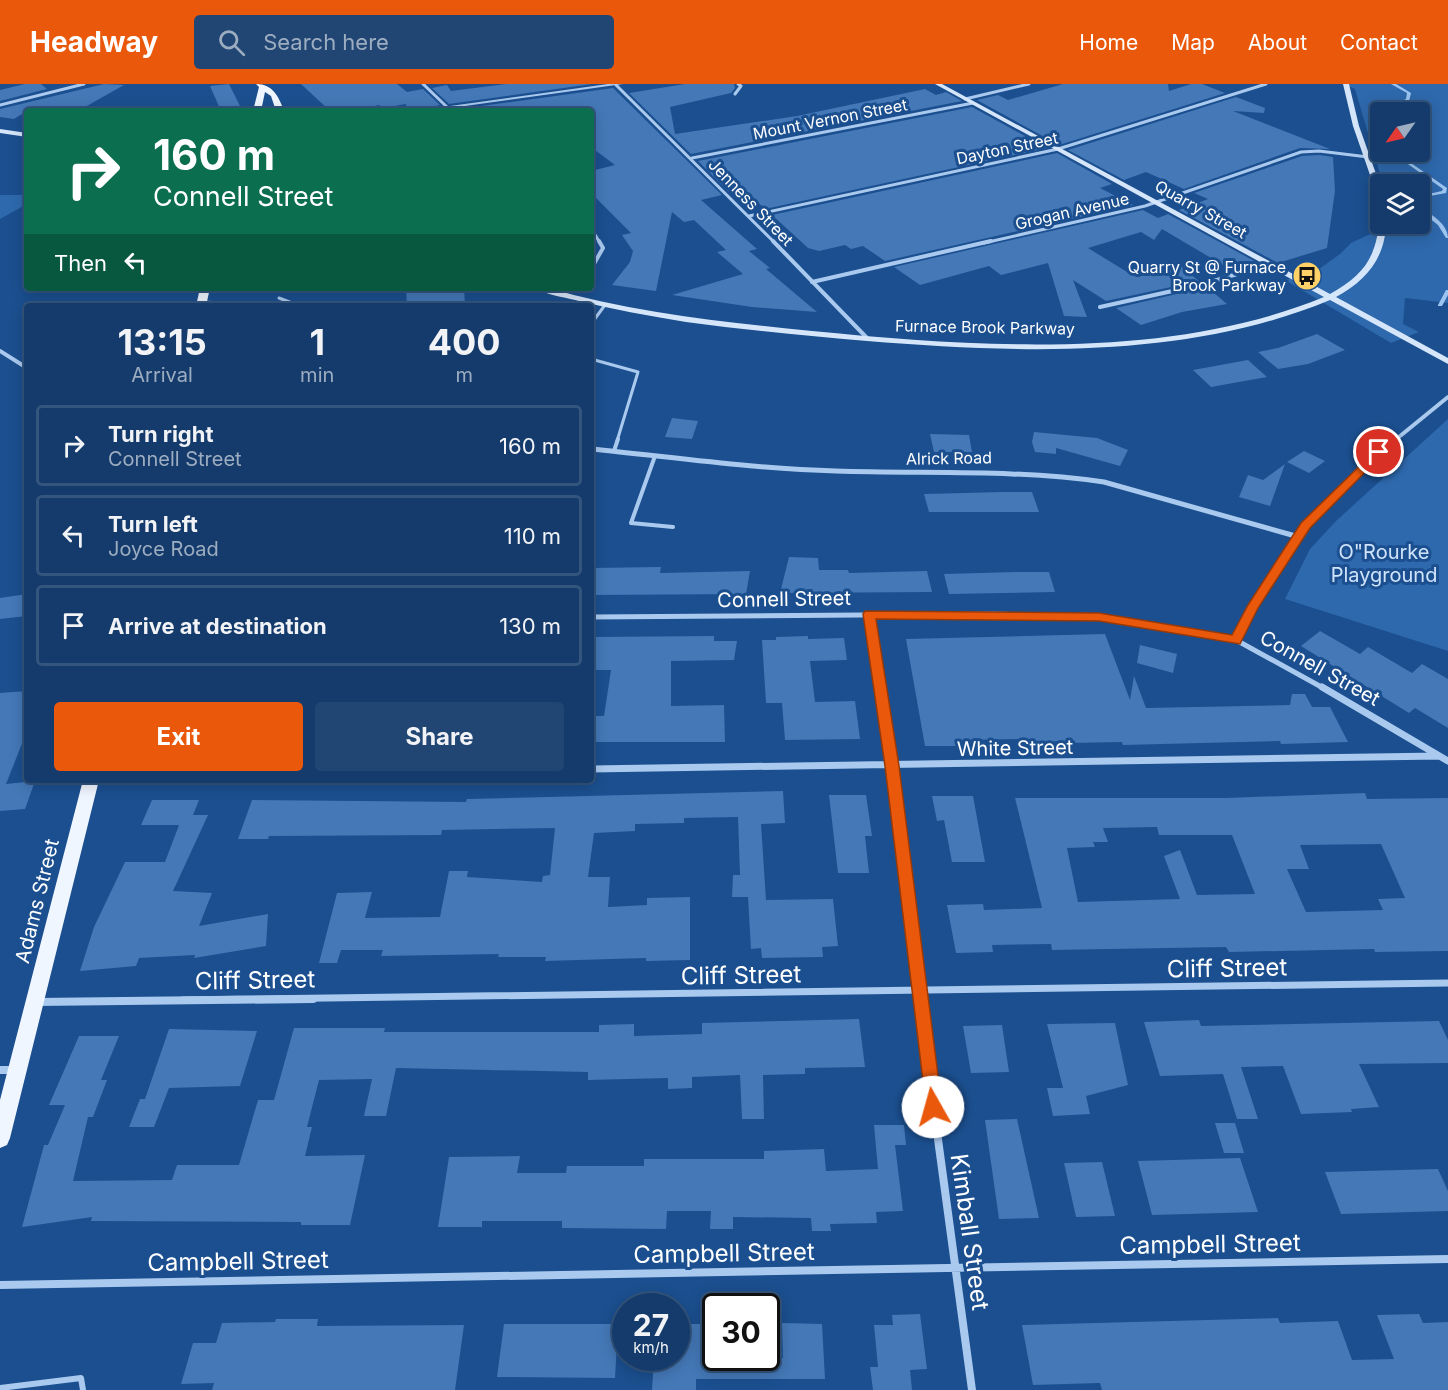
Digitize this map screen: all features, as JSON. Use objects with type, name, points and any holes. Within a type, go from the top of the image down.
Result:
[{"type":"main road","name":"Quarry Street","points":[[938,84],[1448,362]]},
{"type":"main road","points":[[1346,84],[1356,126],[1373,174]]},
{"type":"main road","points":[[257,108],[261,86],[274,95],[279,108]]},
{"type":"main road","points":[[0,131],[24,135]]},
{"type":"main road","name":"Furnace Brook Parkway","points":[[550,291],[670,318],[867,338],[1066,345],[1145,340],[1212,331],[1254,322],[1330,297],[1354,285],[1372,267],[1380,250],[1382,234]]},
{"type":"main road","name":"Adams Street","points":[[0,1138],[9,1070],[34,1002],[90,783]]},
{"type":"street","points":[[0,105],[84,84]]},
{"type":"street","points":[[423,84],[447,107]]},
{"type":"street","points":[[440,108],[620,84]]},
{"type":"street","points":[[735,94],[741,86],[738,84]]},
{"type":"street","points":[[965,99],[1029,84]]},
{"type":"street","name":"Dayton Street","points":[[750,216],[1058,149],[1266,84]]},
{"type":"street","name":"Jenness Street","points":[[616,85],[750,216],[867,338]]},
{"type":"street","name":"Mount Vernon Street","points":[[692,158],[974,103]]},
{"type":"street","name":"Grogan Avenue","points":[[812,282],[1158,202],[1301,152],[1319,151],[1368,157]]},
{"type":"street","points":[[594,233],[603,248],[594,266]]},
{"type":"street","points":[[1100,307],[1204,284],[1270,264]]},
{"type":"street","points":[[559,294],[564,291]]},
{"type":"street","points":[[0,351],[24,366]]},
{"type":"street","points":[[1236,640],[1253,608],[1305,526],[1361,467],[1448,397]]},
{"type":"street","name":"Alrick Road","points":[[594,449],[811,470],[1027,471],[1073,476],[1104,482],[1299,537]]},
{"type":"street","name":"Connell Street","points":[[594,617],[869,614],[1099,617],[1236,640],[1277,661],[1448,761]]},
{"type":"street","name":"Kimball Street","points":[[869,614],[892,766],[918,992],[972,1390]]},
{"type":"street","name":"White Street","points":[[594,769],[1440,756]]},
{"type":"street","name":"Cliff Street","points":[[34,1002],[918,992],[1448,983]]},
{"type":"street","name":"Campbell Street","points":[[0,1285],[1448,1260]]},
{"type":"lane","points":[[279,298],[292,303]]},
{"type":"lane","points":[[594,320],[605,305]]},
{"type":"lane","points":[[594,360],[638,372],[614,452]]},
{"type":"lane","points":[[655,456],[631,523],[673,527]]},
{"type":"lane","points":[[0,1388],[81,1378],[83,1390]]},
{"type":"green space","points":[[1344,84],[1448,84],[1448,303],[1405,298],[1403,324],[1419,332],[1391,343],[1285,280],[1315,272],[1351,243],[1368,235],[1430,234],[1430,174],[1380,174],[1377,162],[1430,162],[1430,102],[1370,102],[1370,140],[1355,89]]},
{"type":"green space","points":[[0,195],[24,195],[24,206],[0,219]]},
{"type":"green space","name":"O\"Rourke Playground","points":[[1448,419],[1448,651],[1285,599],[1310,549],[1336,521]]},
{"type":"building","points":[[25,84],[41,84],[47,89],[0,101],[0,90]]},
{"type":"building","points":[[104,84],[124,85],[83,108],[24,108],[24,113],[14,119],[0,117],[0,109]]},
{"type":"building","points":[[229,84],[241,108],[220,108],[210,86]]},
{"type":"building","points":[[301,84],[397,84],[407,92],[423,89],[440,105],[426,108],[406,108],[406,104],[383,108],[379,105],[366,108],[327,108]]},
{"type":"building","points":[[506,84],[592,84],[449,104],[432,88],[447,85],[451,91]]},
{"type":"building","points":[[685,84],[734,84],[735,88],[731,93],[670,107],[675,134],[797,116],[925,89],[936,95],[946,92],[962,101],[691,154],[629,93]]},
{"type":"building","points":[[1063,84],[1168,84],[1169,91],[1191,84],[1202,84],[1225,93],[1059,145],[977,100],[998,95],[1008,100]]},
{"type":"building","points":[[613,88],[722,195],[701,200],[757,249],[749,251],[770,268],[766,269],[817,312],[752,307],[672,295],[743,274],[717,252],[726,250],[694,220],[684,222],[672,212],[656,291],[612,285],[630,262],[633,251],[622,235],[631,233],[594,196],[594,170],[615,165],[594,149],[594,108],[467,108]]},
{"type":"building","points":[[1236,97],[1265,108],[1264,113],[1233,111],[1330,149],[1300,148],[1184,189],[1146,172],[1124,180],[1068,150]]},
{"type":"building","points":[[972,107],[1047,148],[765,209],[745,190],[730,193],[698,161]]},
{"type":"building","points":[[1057,153],[1112,184],[1100,188],[1133,205],[885,261],[863,246],[851,249],[845,245],[819,251],[808,248],[772,215]]},
{"type":"building","points":[[1302,156],[1333,157],[1335,191],[1327,248],[1278,263],[1179,210],[1208,199],[1194,193]]},
{"type":"building","points":[[1143,210],[1158,218],[1168,214],[1258,263],[1233,271],[1162,229],[1154,240],[1141,232],[1088,248],[1132,275],[1174,261],[1199,281],[1106,301],[1073,280],[1087,317],[1064,316],[1048,263],[1001,275],[989,266],[920,285],[894,267]]},
{"type":"building","points":[[1207,287],[1227,304],[1182,312],[1141,325],[1116,308]]},
{"type":"building","points":[[406,291],[464,291],[465,303],[407,303]]},
{"type":"building","points":[[1317,334],[1345,350],[1308,364],[1278,369],[1258,352],[1278,348]]},
{"type":"building","points":[[1248,360],[1267,377],[1211,387],[1193,370]]},
{"type":"building","points":[[672,418],[698,421],[692,439],[665,437]]},
{"type":"building","points":[[1034,432],[1097,438],[1128,450],[1120,466],[1056,448],[1056,454],[1035,452],[1032,442]]},
{"type":"building","points":[[930,434],[969,435],[972,452],[934,452]]},
{"type":"building","points":[[1304,451],[1325,461],[1309,473],[1287,462]]},
{"type":"building","points":[[1285,464],[1270,506],[1239,497],[1248,475],[1263,480]]},
{"type":"building","points":[[1032,492],[1039,512],[929,512],[924,494]]},
{"type":"building","points":[[789,557],[818,558],[819,570],[848,570],[849,573],[927,571],[932,592],[780,593]]},
{"type":"building","points":[[661,567],[660,573],[750,571],[746,594],[594,595],[594,568]]},
{"type":"building","points":[[1049,572],[1055,592],[949,594],[944,574]]},
{"type":"building","points":[[24,594],[24,616],[0,619],[0,598]]},
{"type":"building","points":[[1320,631],[1360,654],[1368,647],[1412,673],[1422,664],[1448,679],[1448,728],[1415,708],[1409,713],[1301,646]]},
{"type":"building","points":[[1105,634],[1130,700],[1134,676],[1146,708],[1290,705],[1292,694],[1305,694],[1312,707],[1330,707],[1348,742],[1281,744],[1280,741],[1123,745],[1122,742],[1027,742],[1026,739],[958,740],[959,746],[925,746],[906,639]]},
{"type":"building","points":[[714,636],[714,641],[737,641],[734,660],[671,661],[671,706],[724,705],[725,742],[594,742],[594,716],[604,716],[611,670],[594,670],[594,637]]},
{"type":"building","points":[[808,636],[808,639],[844,638],[847,660],[810,661],[815,702],[855,701],[860,739],[785,740],[782,703],[766,703],[762,640]]},
{"type":"building","points":[[1140,645],[1177,654],[1173,673],[1137,663]]},
{"type":"building","points":[[24,691],[24,739],[6,784],[34,783],[25,809],[0,811],[0,693]]},
{"type":"building","points":[[783,791],[785,823],[761,824],[766,900],[833,899],[838,946],[822,947],[823,957],[762,958],[761,948],[751,949],[748,897],[732,897],[733,875],[740,875],[738,817],[684,818],[684,823],[635,824],[635,831],[594,833],[588,877],[610,877],[608,907],[647,905],[647,898],[690,897],[690,960],[646,961],[646,958],[545,961],[546,957],[498,957],[499,954],[381,956],[383,950],[341,950],[337,963],[319,963],[337,893],[372,892],[365,918],[440,917],[449,871],[468,871],[467,877],[542,882],[543,876],[550,875],[555,828],[442,830],[441,835],[269,836],[268,839],[238,839],[252,800],[466,802],[467,799]]},
{"type":"building","points":[[1365,793],[1367,799],[1448,798],[1448,951],[1375,952],[1374,949],[1229,952],[1226,947],[1052,950],[1051,944],[992,945],[993,952],[956,953],[947,905],[983,904],[984,910],[1042,908],[1015,798],[1226,798]],"holes":[[[1157,827],[1159,835],[1232,835],[1255,894],[1197,895],[1180,850],[1164,856],[1180,899],[1078,902],[1067,848],[1095,847],[1093,842],[1108,842],[1103,828]],[[1381,844],[1405,898],[1378,899],[1383,910],[1306,912],[1287,869],[1309,869],[1300,845]]]},
{"type":"building","points":[[829,795],[866,795],[872,836],[865,836],[869,873],[838,873]]},
{"type":"building","points":[[932,796],[973,796],[985,862],[952,862],[944,820],[937,821]]},
{"type":"building","points":[[152,800],[199,800],[193,815],[208,815],[173,891],[212,893],[199,926],[268,914],[266,946],[194,958],[195,955],[139,958],[136,966],[80,971],[94,927],[125,862],[165,862],[179,825],[141,825]]},
{"type":"building","points":[[859,1019],[865,1067],[805,1068],[805,1074],[763,1075],[764,1119],[742,1119],[740,1075],[692,1077],[692,1088],[668,1089],[668,1078],[588,1080],[588,1072],[396,1068],[386,1116],[364,1116],[372,1079],[319,1080],[307,1127],[312,1127],[305,1156],[365,1155],[350,1225],[301,1225],[301,1222],[91,1221],[92,1217],[22,1227],[44,1145],[48,1145],[65,1105],[49,1105],[79,1036],[119,1036],[101,1080],[107,1080],[93,1117],[88,1117],[73,1181],[172,1180],[177,1165],[239,1165],[258,1100],[274,1100],[294,1028],[385,1028],[384,1032],[599,1032],[599,1025],[634,1024],[634,1036],[702,1034],[702,1023]]},
{"type":"building","points":[[1199,1020],[1201,1026],[1439,1021],[1448,1040],[1448,1063],[1359,1064],[1379,1107],[1351,1109],[1352,1112],[1301,1114],[1283,1066],[1241,1067],[1258,1119],[1237,1119],[1223,1074],[1160,1076],[1144,1022]]},
{"type":"building","points":[[1115,1023],[1128,1085],[1086,1096],[1090,1114],[1053,1116],[1047,1088],[1063,1088],[1047,1024]]},
{"type":"building","points":[[1002,1025],[1009,1072],[971,1073],[963,1026]]},
{"type":"building","points":[[169,1029],[257,1031],[240,1086],[169,1088],[154,1127],[129,1127],[140,1099],[145,1099]]},
{"type":"building","points":[[1017,1119],[1039,1218],[999,1219],[985,1120]]},
{"type":"building","points":[[1215,1123],[1235,1123],[1244,1153],[1224,1153]]},
{"type":"building","points":[[874,1125],[904,1125],[906,1145],[895,1145],[903,1211],[876,1212],[877,1223],[830,1224],[831,1231],[812,1231],[811,1218],[733,1217],[733,1229],[710,1229],[711,1211],[667,1211],[666,1229],[562,1228],[562,1221],[482,1221],[482,1227],[438,1227],[449,1157],[520,1156],[517,1173],[566,1173],[567,1166],[644,1166],[644,1159],[764,1159],[764,1151],[824,1149],[826,1171],[878,1169]]},
{"type":"building","points":[[1240,1158],[1258,1212],[1152,1215],[1138,1161]]},
{"type":"building","points":[[1102,1162],[1115,1216],[1076,1217],[1064,1163]]},
{"type":"building","points":[[1438,1169],[1448,1191],[1448,1211],[1341,1214],[1325,1172]]},
{"type":"building","points":[[920,1314],[927,1369],[910,1370],[912,1390],[873,1390],[870,1367],[878,1367],[874,1325],[893,1325],[892,1315]]},
{"type":"building","points":[[1419,1314],[1423,1323],[1448,1322],[1448,1390],[1102,1390],[1100,1383],[1033,1385],[1022,1325],[1278,1318],[1280,1323],[1338,1321],[1352,1360],[1394,1359],[1377,1315]]},
{"type":"building","points":[[276,1319],[318,1319],[317,1326],[464,1325],[455,1390],[212,1390],[214,1383],[181,1384],[193,1343],[216,1343],[222,1323],[275,1322]]},
{"type":"building","points":[[782,1323],[822,1324],[825,1379],[696,1379],[696,1390],[652,1390],[653,1371],[690,1371],[690,1324],[702,1324],[702,1371],[780,1371],[780,1358],[783,1358]]},
{"type":"building","points":[[504,1324],[612,1324],[612,1371],[615,1371],[615,1378],[497,1377]]},
{"type":"waterway","points":[[1393,84],[1409,93],[1408,100],[1404,102]]},
{"type":"waterway","points":[[1407,162],[1424,174]]},
{"type":"waterway","points":[[1430,178],[1445,189],[1444,192],[1430,195]]},
{"type":"waterway","points":[[1430,216],[1440,224],[1448,237]]},
{"type":"waterway","points":[[1440,305],[1448,291]]},
{"type":"place","name":"Quarry St @ Furnace Brook Parkway","points":[[1307,276]]},
{"type":"route","points":[[933,1107],[892,766],[869,614],[1011,614],[1099,617],[1186,634],[1236,640],[1253,608],[1305,526],[1361,467],[1379,452]]}]
